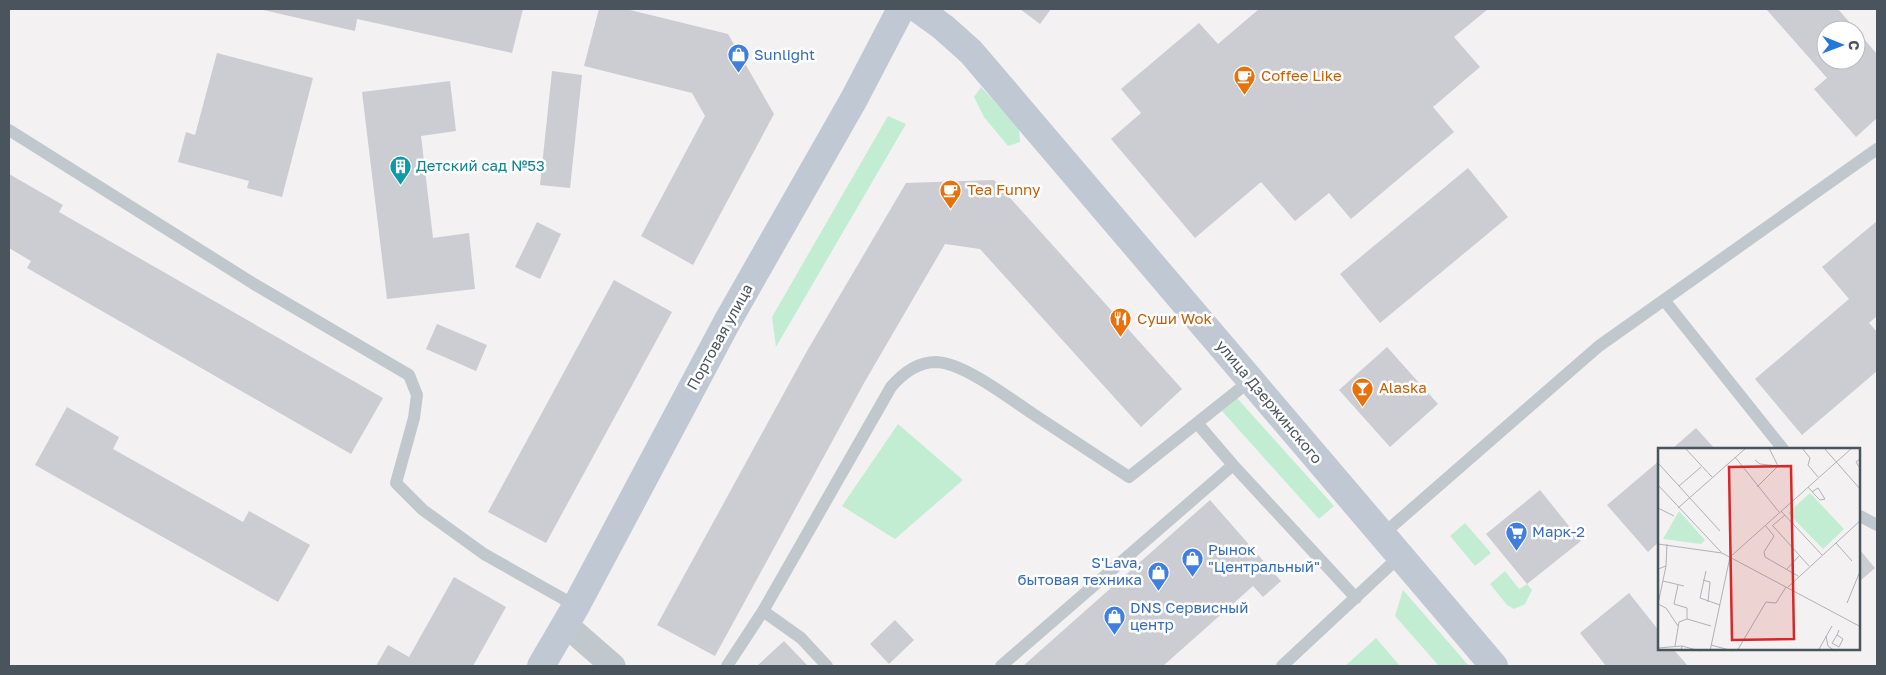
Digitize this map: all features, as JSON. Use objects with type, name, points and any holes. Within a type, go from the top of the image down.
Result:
[{"type":"street","name":"Портовая улица","points":[[541,666],[571,616],[727,322],[854,99],[901,9]]},
{"type":"street","name":"улица Дзержинского","points":[[918,9],[943,27],[971,52],[1494,666]]},
{"type":"street","points":[[571,616],[613,666]]},
{"type":"lane","points":[[9,130],[254,284],[409,375],[417,395],[414,418],[396,483],[423,510],[571,616]]},
{"type":"lane","points":[[1382,535],[1600,346],[1877,149]]},
{"type":"lane","points":[[1664,300],[1782,448]]},
{"type":"lane","points":[[727,666],[763,611],[891,387],[901,375],[919,365],[936,362],[953,365],[984,382],[1129,477],[1250,380]]},
{"type":"lane","points":[[1197,423],[1233,465],[1356,598]]},
{"type":"lane","points":[[1001,666],[1233,465]]},
{"type":"lane","points":[[1861,517],[1877,525]]},
{"type":"lane","points":[[1282,666],[1400,556]]},
{"type":"lane","points":[[763,611],[801,638],[827,666]]},
{"type":"green space","points":[[981,87],[1019,128],[1020,142],[1008,146],[984,117],[974,97]]},
{"type":"green space","points":[[888,116],[906,124],[776,347],[772,317]]},
{"type":"green space","points":[[1237,398],[1334,506],[1319,519],[1222,411]]},
{"type":"green space","points":[[898,424],[963,480],[895,539],[842,506]]},
{"type":"green space","points":[[1465,523],[1491,553],[1475,566],[1450,536]]},
{"type":"green space","points":[[1505,571],[1519,589],[1527,584],[1532,590],[1525,604],[1514,609],[1507,605],[1490,584]]},
{"type":"green space","points":[[1403,590],[1469,666],[1439,666],[1395,616]]},
{"type":"green space","points":[[1376,638],[1400,666],[1345,666]]},
{"type":"building","points":[[259,9],[523,9],[512,53],[357,19],[355,31]]},
{"type":"building","points":[[599,9],[626,9],[728,34],[774,114],[693,265],[641,236],[705,116],[692,93],[584,66]]},
{"type":"building","points":[[1020,9],[1051,9],[1040,24]]},
{"type":"building","points":[[1259,9],[1488,9],[1454,37],[1480,67],[1433,107],[1454,132],[1351,219],[1329,193],[1295,221],[1261,182],[1195,238],[1111,139],[1141,113],[1121,89],[1199,23],[1218,44]]},
{"type":"building","points":[[1766,9],[1838,9],[1848,20],[1816,20],[1816,66]]},
{"type":"building","points":[[1866,41],[1877,54],[1877,118],[1856,137],[1814,89],[1827,78],[1820,70],[1866,70]]},
{"type":"building","points":[[217,53],[313,78],[282,197],[247,188],[249,181],[178,162],[186,132],[195,135]]},
{"type":"building","points":[[552,71],[582,75],[570,188],[540,185]]},
{"type":"building","name":"Детский сад №53","points":[[450,81],[456,131],[421,136],[433,238],[469,233],[475,289],[387,299],[362,92]]},
{"type":"building","points":[[1468,168],[1508,217],[1380,323],[1340,274]]},
{"type":"building","points":[[9,174],[63,205],[59,212],[383,398],[351,454],[27,268],[31,261],[9,248]]},
{"type":"building","points":[[994,180],[1182,389],[1141,427],[980,249],[945,244],[864,383],[715,656],[657,625],[807,351],[906,183]]},
{"type":"building","points":[[1877,221],[1877,316],[1869,323],[1877,332],[1877,371],[1802,435],[1755,379],[1849,299],[1822,267]]},
{"type":"building","points":[[537,222],[561,234],[540,279],[515,267]]},
{"type":"building","points":[[614,280],[672,312],[546,543],[488,512]]},
{"type":"building","points":[[437,324],[487,345],[476,371],[426,349]]},
{"type":"building","points":[[1387,347],[1438,404],[1390,447],[1339,390]]},
{"type":"building","points":[[67,407],[119,437],[113,449],[243,522],[249,511],[310,545],[278,602],[35,465]]},
{"type":"building","points":[[1696,428],[1714,448],[1673,448]]},
{"type":"building","points":[[1658,462],[1658,543],[1648,552],[1607,505]]},
{"type":"building","points":[[1540,490],[1581,541],[1527,584],[1486,534]]},
{"type":"building","name":"Рынок \"Центральный\"","points":[[1210,500],[1281,581],[1263,597],[1253,586],[1163,666],[1023,666]]},
{"type":"building","points":[[1861,551],[1875,568],[1861,580]]},
{"type":"building","points":[[454,577],[506,607],[473,666],[376,666],[388,645],[409,657]]},
{"type":"building","points":[[1629,593],[1658,629],[1658,650],[1674,650],[1688,666],[1606,666],[1580,633]]},
{"type":"building","points":[[895,620],[914,640],[889,664],[870,644]]},
{"type":"building","points":[[784,641],[808,666],[757,666]]},
{"type":"place","name":"Sunlight","points":[[738,74]]},
{"type":"place","name":"Coffee Like","points":[[1245,95]]},
{"type":"place","name":"Детский сад №53","points":[[400,185]]},
{"type":"place","name":"Tea Funny","points":[[951,209]]},
{"type":"place","name":"Суши Wok","points":[[1121,338]]},
{"type":"place","name":"Alaska","points":[[1363,407]]},
{"type":"place","name":"Марк-2","points":[[1516,551]]},
{"type":"place","name":"Рынок \"Центральный\"","points":[[1192,578]]},
{"type":"place","name":"S'Lava, бытовая техника","points":[[1158,591]]},
{"type":"place","name":"DNS Сервисный центр","points":[[1114,636]]}]
